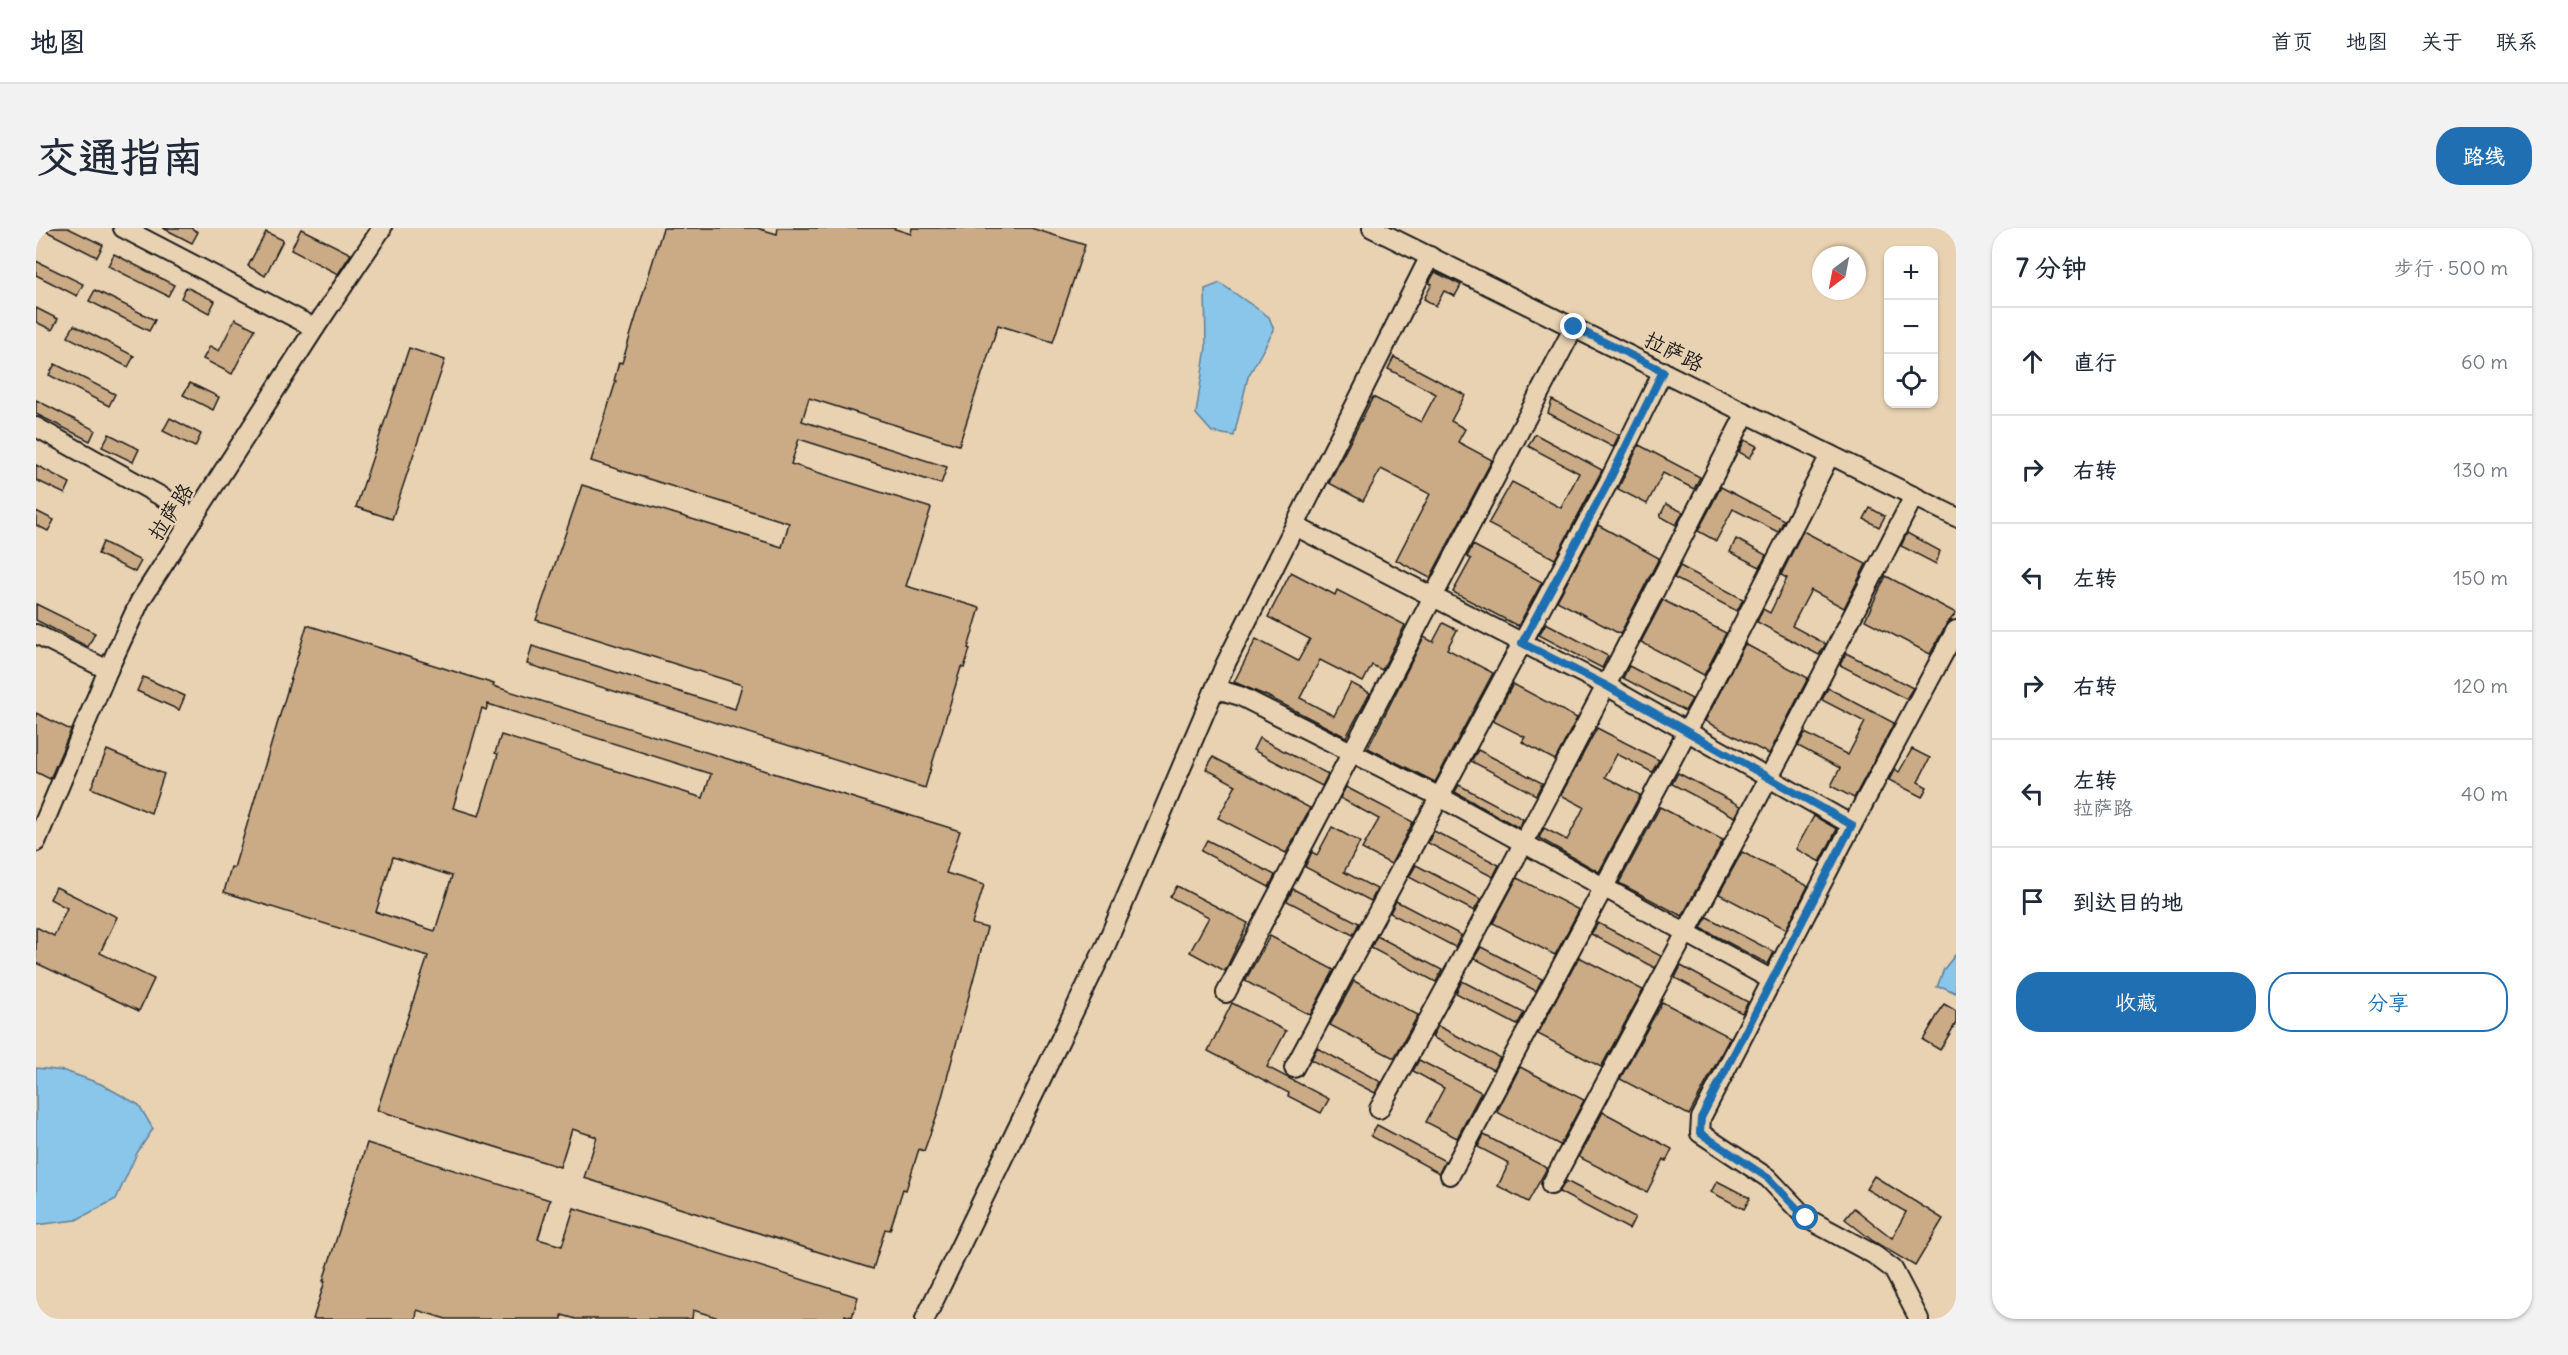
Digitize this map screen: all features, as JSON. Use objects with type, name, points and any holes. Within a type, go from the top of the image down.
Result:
[{"type":"street","points":[[123,228],[315,328]]},
{"type":"street","name":"拉萨路","points":[[36,842],[108,670],[140,601],[382,228]]},
{"type":"street","name":"拉萨路","points":[[1372,228],[1956,517]]},
{"type":"street","points":[[925,1319],[1105,947],[1217,689],[1225,665],[1430,256]]},
{"type":"street","points":[[1226,993],[1574,327]]},
{"type":"street","points":[[1294,1068],[1608,483],[1663,371]]},
{"type":"street","points":[[1379,1109],[1522,843],[1746,413]]},
{"type":"street","points":[[36,428],[166,499],[194,518]]},
{"type":"street","points":[[1450,1175],[1830,454]]},
{"type":"street","points":[[1551,1185],[1768,779],[1914,496]]},
{"type":"street","points":[[1295,526],[1605,685],[1852,825]]},
{"type":"street","points":[[1919,1319],[1893,1269],[1873,1254],[1806,1218],[1768,1178],[1700,1133],[1701,1118],[1852,825],[1956,630]]},
{"type":"street","points":[[36,634],[108,670]]},
{"type":"street","points":[[1217,689],[1240,696],[1440,797],[1772,980]]},
{"type":"water","points":[[1220,283],[1269,317],[1274,330],[1248,377],[1234,436],[1212,432],[1196,414],[1206,347],[1205,289]]},
{"type":"water","points":[[1956,954],[1956,993],[1943,987],[1937,987],[1944,969]]},
{"type":"water","points":[[36,1068],[65,1071],[101,1084],[139,1105],[153,1129],[137,1153],[116,1199],[76,1220],[36,1225]]},
{"type":"building","points":[[40,228],[68,228],[103,245],[97,257]]},
{"type":"building","points":[[163,228],[191,228],[198,232],[192,243]]},
{"type":"building","points":[[663,228],[757,228],[777,234],[778,228],[892,228],[911,234],[912,228],[1031,228],[1085,245],[1053,342],[998,325],[959,445],[809,398],[802,421],[947,467],[941,484],[799,439],[791,464],[931,508],[906,586],[980,608],[968,648],[970,649],[964,668],[961,667],[925,788],[527,664],[532,646],[735,709],[742,685],[536,620],[582,485],[782,547],[789,523],[591,461],[616,381],[614,381],[619,362],[622,363]]},
{"type":"building","points":[[301,229],[351,254],[338,274],[291,250]]},
{"type":"building","points":[[266,232],[283,240],[265,276],[248,266]]},
{"type":"building","points":[[114,254],[174,285],[168,296],[108,266]]},
{"type":"building","points":[[36,261],[83,284],[77,296],[36,275]]},
{"type":"building","points":[[1435,272],[1461,285],[1455,296],[1444,291],[1436,306],[1424,299]]},
{"type":"building","points":[[186,287],[215,301],[209,313],[181,298]]},
{"type":"building","points":[[95,290],[155,320],[149,331],[89,301]]},
{"type":"building","points":[[36,308],[58,319],[52,330],[36,322]]},
{"type":"building","points":[[235,319],[255,329],[232,374],[203,359],[210,346],[219,351]]},
{"type":"building","points":[[74,325],[134,356],[128,367],[68,337]]},
{"type":"building","points":[[409,348],[445,360],[392,519],[356,507]]},
{"type":"building","points":[[1394,357],[1465,395],[1451,421],[1465,429],[1458,442],[1492,460],[1430,578],[1396,560],[1430,494],[1381,469],[1363,501],[1329,483],[1373,397],[1421,422],[1436,394],[1388,369]]},
{"type":"building","points":[[55,364],[115,394],[109,406],[49,375]]},
{"type":"building","points":[[190,383],[219,397],[213,410],[183,395]]},
{"type":"building","points":[[36,400],[95,430],[90,441],[36,414]]},
{"type":"building","points":[[1552,400],[1619,435],[1613,447],[1548,413]]},
{"type":"building","points":[[170,418],[201,434],[195,447],[163,431]]},
{"type":"building","points":[[109,434],[139,449],[133,462],[102,447]]},
{"type":"building","points":[[1535,434],[1602,470],[1555,559],[1488,524],[1512,482],[1561,508],[1579,473],[1528,446]]},
{"type":"building","points":[[1745,440],[1757,446],[1750,458],[1739,452]]},
{"type":"building","points":[[1639,445],[1700,477],[1694,489],[1663,473],[1647,504],[1618,489]]},
{"type":"building","points":[[36,465],[70,483],[65,494],[36,480]]},
{"type":"building","points":[[1721,487],[1784,520],[1778,532],[1733,509],[1716,541],[1698,531]]},
{"type":"building","points":[[1666,504],[1683,512],[1676,525],[1660,516]]},
{"type":"building","points":[[1870,508],[1885,516],[1879,527],[1864,519]]},
{"type":"building","points":[[36,511],[54,520],[48,531],[36,525]]},
{"type":"building","points":[[1598,525],[1659,558],[1620,634],[1557,601]]},
{"type":"building","points":[[1803,531],[1866,564],[1844,608],[1811,590],[1792,626],[1826,644],[1819,655],[1757,622],[1763,609],[1770,613],[1787,578],[1781,575]]},
{"type":"building","points":[[1907,533],[1940,551],[1936,564],[1901,546]]},
{"type":"building","points":[[1736,539],[1766,555],[1760,567],[1730,552]]},
{"type":"building","points":[[103,542],[141,561],[135,572],[98,554]]},
{"type":"building","points":[[1473,545],[1542,582],[1518,626],[1453,592],[1471,559],[1467,557]]},
{"type":"building","points":[[1680,566],[1743,599],[1737,611],[1674,578]]},
{"type":"building","points":[[1291,572],[1335,595],[1337,590],[1405,625],[1382,670],[1372,665],[1363,682],[1320,660],[1300,698],[1334,716],[1351,683],[1370,693],[1346,737],[1267,696],[1234,682],[1256,639],[1298,661],[1310,639],[1268,617]]},
{"type":"building","points":[[1886,576],[1956,613],[1946,625],[1930,654],[1865,620]]},
{"type":"building","points":[[1663,600],[1726,633],[1704,675],[1641,642]]},
{"type":"building","points":[[36,604],[95,633],[88,647],[36,620]]},
{"type":"building","points":[[1443,623],[1457,630],[1447,649],[1493,673],[1435,782],[1368,748],[1424,637],[1433,642]]},
{"type":"building","points":[[1546,623],[1608,656],[1602,668],[1539,635]]},
{"type":"building","points":[[307,625],[494,684],[493,686],[960,831],[946,873],[984,885],[972,924],[987,928],[938,1112],[924,1151],[919,1149],[890,1230],[885,1229],[873,1269],[584,1178],[597,1137],[572,1129],[560,1167],[377,1110],[428,956],[224,892],[231,867],[234,868]],"holes":[[[488,704],[711,774],[703,798],[501,735],[495,753],[498,754],[479,816],[453,808],[482,708],[486,710]],[[393,857],[452,876],[435,931],[376,912]]]},
{"type":"building","points":[[1745,644],[1808,678],[1769,754],[1705,721]]},
{"type":"building","points":[[1846,653],[1913,688],[1906,699],[1840,665]]},
{"type":"building","points":[[1629,666],[1692,699],[1685,711],[1623,678]]},
{"type":"building","points":[[143,677],[185,696],[179,710],[137,691]]},
{"type":"building","points":[[1513,684],[1577,718],[1555,760],[1522,742],[1525,737],[1493,721]]},
{"type":"building","points":[[1828,688],[1894,723],[1854,798],[1831,786],[1840,768],[1798,746],[1805,733],[1848,755],[1865,722],[1822,700]]},
{"type":"building","points":[[36,713],[71,730],[50,779],[36,772]]},
{"type":"building","points":[[1597,728],[1659,760],[1652,772],[1617,754],[1605,777],[1640,795],[1599,872],[1539,838],[1544,828],[1567,840],[1584,807],[1561,795]]},
{"type":"building","points":[[1259,738],[1328,774],[1322,786],[1253,750]]},
{"type":"building","points":[[1912,749],[1930,758],[1918,782],[1927,787],[1922,797],[1889,780],[1895,769],[1899,772]]},
{"type":"building","points":[[107,750],[164,774],[151,813],[91,788]]},
{"type":"building","points":[[1478,750],[1542,783],[1536,795],[1471,761]]},
{"type":"building","points":[[1213,757],[1310,808],[1286,853],[1218,818],[1236,785],[1206,769]]},
{"type":"building","points":[[1678,773],[1741,806],[1735,817],[1672,784]]},
{"type":"building","points":[[1459,785],[1523,819],[1519,828],[1455,792]]},
{"type":"building","points":[[1346,787],[1413,822],[1391,864],[1362,849],[1379,819],[1340,798]]},
{"type":"building","points":[[1660,807],[1723,840],[1682,916],[1619,883]]},
{"type":"building","points":[[1814,816],[1837,829],[1820,862],[1796,849]]},
{"type":"building","points":[[1332,827],[1360,842],[1344,872],[1377,889],[1371,901],[1305,867],[1312,852],[1317,855]]},
{"type":"building","points":[[1434,831],[1499,865],[1493,877],[1428,843]]},
{"type":"building","points":[[1207,840],[1275,875],[1269,887],[1201,851]]},
{"type":"building","points":[[1742,852],[1808,886],[1786,929],[1719,894]]},
{"type":"building","points":[[1416,865],[1481,899],[1474,911],[1409,877]]},
{"type":"building","points":[[1517,878],[1579,910],[1555,955],[1493,923]]},
{"type":"building","points":[[1177,886],[1248,923],[1225,971],[1190,952],[1209,917],[1170,897]]},
{"type":"building","points":[[56,887],[117,917],[100,953],[154,979],[139,1011],[36,963],[36,927],[54,936],[67,908],[50,899]]},
{"type":"building","points":[[1293,889],[1359,923],[1353,935],[1287,901]]},
{"type":"building","points":[[1396,901],[1461,935],[1455,947],[1390,913]]},
{"type":"building","points":[[1707,917],[1774,952],[1768,964],[1701,928]]},
{"type":"building","points":[[1598,923],[1661,956],[1655,968],[1591,934]]},
{"type":"building","points":[[1270,936],[1334,970],[1310,1015],[1245,981]]},
{"type":"building","points":[[1377,936],[1442,970],[1436,982],[1371,948]]},
{"type":"building","points":[[1481,947],[1542,979],[1536,991],[1474,958]]},
{"type":"building","points":[[1579,957],[1643,990],[1601,1067],[1538,1034]]},
{"type":"building","points":[[1681,966],[1748,1002],[1742,1013],[1675,978]]},
{"type":"building","points":[[1354,981],[1418,1015],[1394,1058],[1330,1025]]},
{"type":"building","points":[[1462,981],[1524,1013],[1517,1025],[1456,993]]},
{"type":"building","points":[[1662,1002],[1730,1037],[1689,1115],[1620,1079]]},
{"type":"building","points":[[1232,1003],[1286,1031],[1267,1067],[1329,1099],[1321,1113],[1288,1096],[1289,1093],[1208,1051]]},
{"type":"building","points":[[1944,1004],[1956,1011],[1956,1023],[1940,1050],[1923,1040]]},
{"type":"building","points":[[1438,1026],[1500,1058],[1493,1070],[1432,1037]]},
{"type":"building","points":[[1317,1048],[1381,1082],[1375,1093],[1311,1060]]},
{"type":"building","points":[[1419,1060],[1481,1092],[1457,1138],[1426,1122],[1444,1088],[1413,1071]]},
{"type":"building","points":[[1520,1067],[1584,1100],[1560,1145],[1497,1112]]},
{"type":"building","points":[[1603,1112],[1672,1149],[1666,1161],[1664,1159],[1647,1192],[1579,1157]]},
{"type":"building","points":[[1377,1125],[1445,1161],[1439,1173],[1371,1136]]},
{"type":"building","points":[[1484,1135],[1547,1168],[1528,1202],[1498,1186],[1509,1163],[1478,1147]]},
{"type":"building","points":[[367,1143],[550,1200],[538,1239],[562,1246],[574,1208],[858,1297],[852,1317],[845,1315],[845,1319],[722,1319],[693,1310],[692,1319],[576,1319],[562,1315],[562,1319],[446,1319],[417,1310],[416,1319],[313,1319]]},
{"type":"building","points":[[1874,1176],[1943,1219],[1915,1266],[1873,1241],[1845,1219],[1854,1208],[1892,1238],[1906,1212],[1866,1189]]},
{"type":"building","points":[[1566,1181],[1635,1217],[1629,1229],[1559,1192]]},
{"type":"building","points":[[1717,1181],[1750,1198],[1744,1209],[1711,1192]]},
{"type":"route","points":[[1574,327],[1663,371],[1608,483],[1522,643],[1605,685],[1852,825],[1701,1118],[1700,1133],[1768,1178],[1806,1218]]}]
